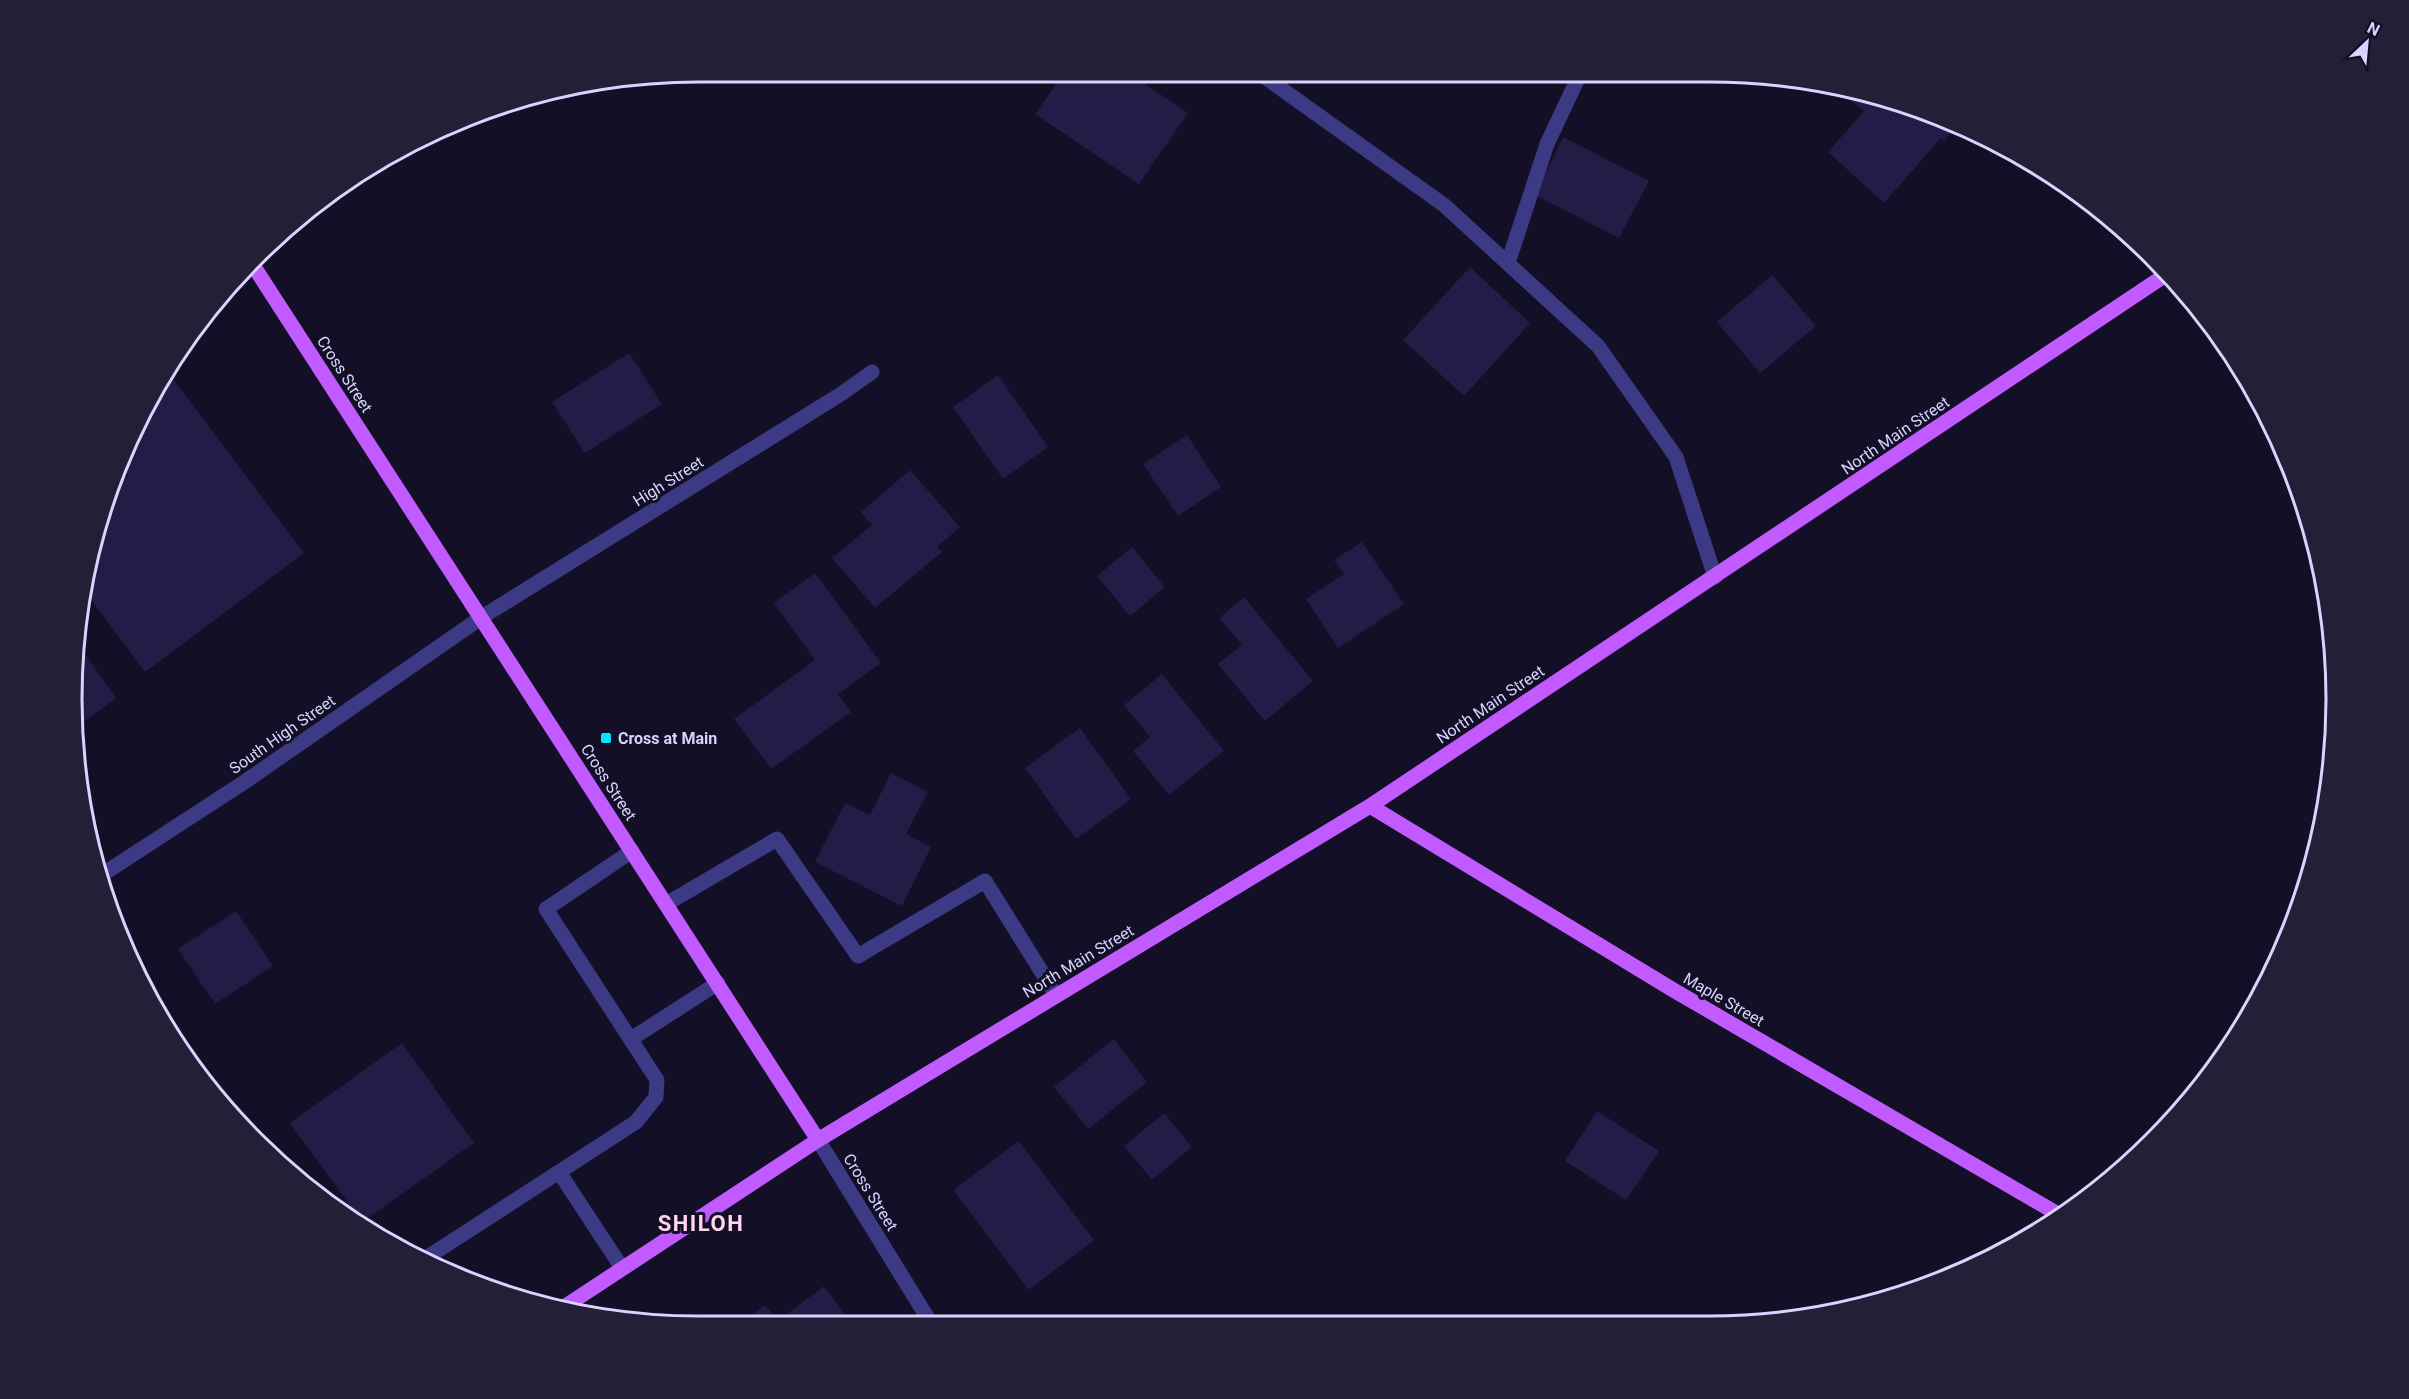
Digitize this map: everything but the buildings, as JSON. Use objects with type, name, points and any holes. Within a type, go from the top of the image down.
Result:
[{"type":"main road","name":"Cross Street","points":[[256,271],[482,617],[818,1140]]},
{"type":"main road","name":"North Main Street","points":[[570,1303],[818,1140],[1370,806],[2160,279]]},
{"type":"main road","name":"Maple Street","points":[[1370,806],[1675,991],[2054,1212]]},
{"type":"street","points":[[1272,82],[1444,205],[1598,346],[1676,457],[1715,577]]},
{"type":"street","points":[[1508,263],[1547,144],[1576,82]]},
{"type":"street","name":"High Street","points":[[482,617],[831,401],[872,372]]},
{"type":"street","name":"South High Street","points":[[107,871],[246,782],[482,617]]},
{"type":"street","points":[[666,904],[777,839],[858,956],[985,882],[1056,995]]},
{"type":"street","points":[[431,1255],[636,1122],[656,1097],[657,1080],[546,909],[632,851]]},
{"type":"street","points":[[631,1039],[718,983]]},
{"type":"street","name":"Cross Street","points":[[818,1140],[926,1316]]},
{"type":"street","points":[[559,1172],[622,1268]]},
{"type":"place","name":"Cross at Main","points":[[606,738]]},
{"type":"district","name":"SHILOH","points":[[701,1223]]}]
